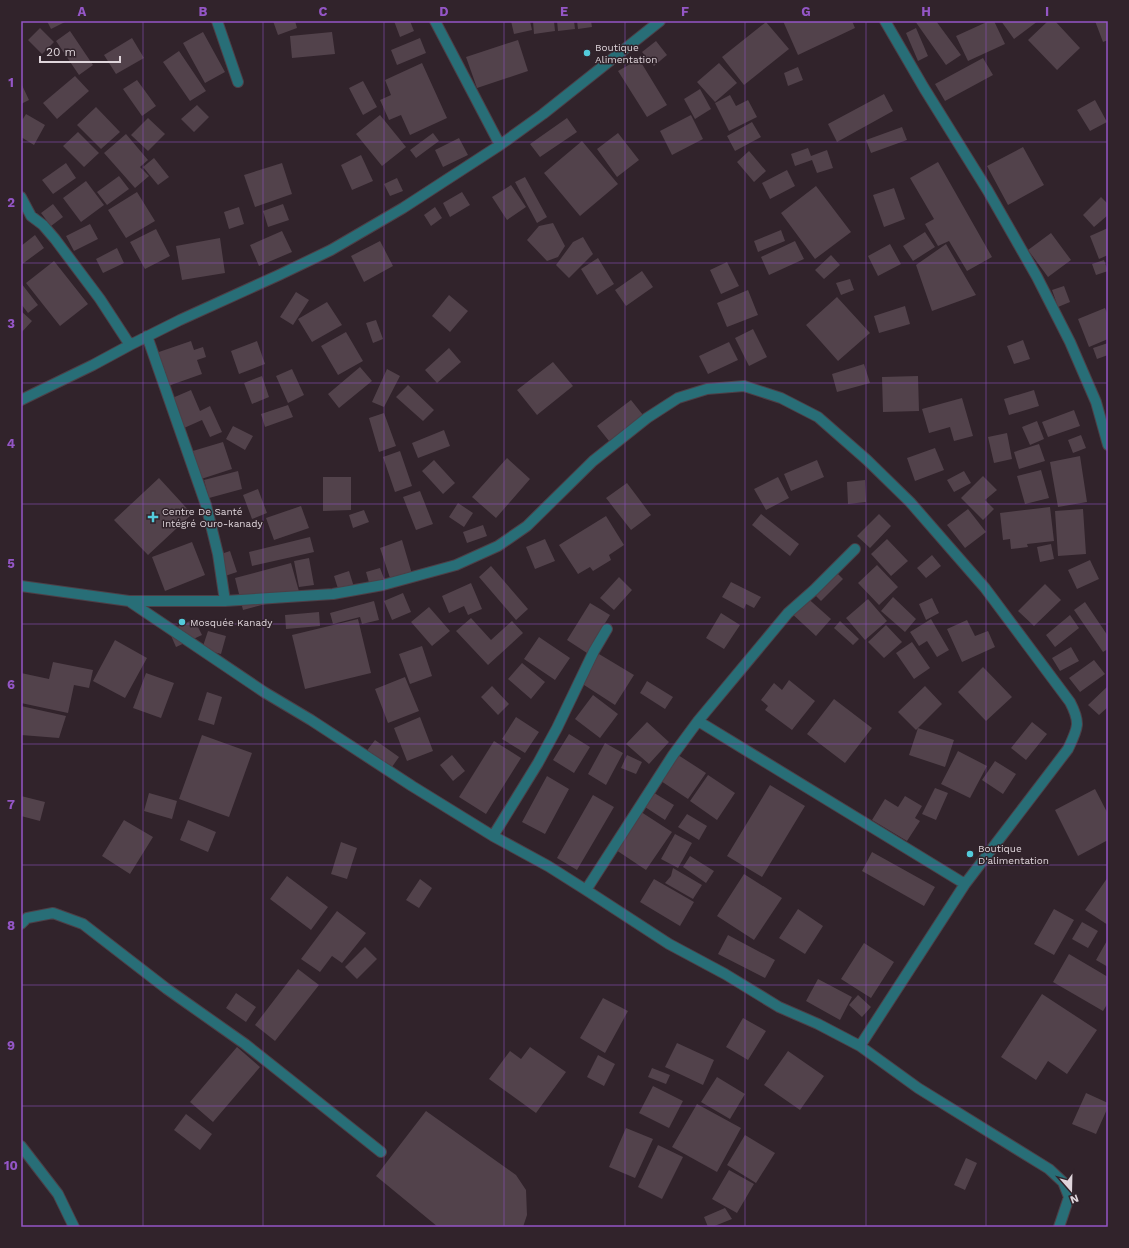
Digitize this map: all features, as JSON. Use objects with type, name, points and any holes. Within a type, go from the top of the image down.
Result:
[{"type":"street","points":[[217,21],[238,82]]},
{"type":"street","points":[[435,21],[500,145]]},
{"type":"street","points":[[21,400],[93,365],[147,336],[331,250],[403,208],[500,145],[555,104],[660,21]]},
{"type":"street","points":[[885,21],[924,88],[988,191],[1037,277],[1070,342],[1093,395],[1108,445]]},
{"type":"street","points":[[21,197],[31,216],[43,225],[55,239],[100,299],[130,345]]},
{"type":"street","points":[[147,336],[206,505],[218,554],[225,600]]},
{"type":"street","points":[[21,586],[129,601],[225,600],[332,594],[383,585],[456,565],[498,546],[527,526],[593,461],[647,418],[678,398],[707,389],[744,386],[781,398],[818,418],[867,460],[910,502],[985,588],[1070,702],[1077,716],[1076,732],[1068,749],[965,884],[860,1046]]},
{"type":"street","points":[[586,890],[673,754],[698,721],[788,613],[814,590],[855,549]]},
{"type":"street","points":[[129,601],[264,692],[493,836],[548,866],[669,944],[725,974],[779,1007],[818,1024],[860,1046],[918,1088],[1049,1169],[1063,1182],[1069,1197],[1058,1227]]},
{"type":"street","points":[[493,836],[538,763],[557,728],[591,657],[607,629]]},
{"type":"street","points":[[698,721],[965,884]]},
{"type":"street","points":[[21,924],[27,918],[53,913],[82,924],[167,989],[245,1044],[381,1152]]},
{"type":"street","points":[[21,1146],[58,1194],[74,1227]]},
{"type":"building","points":[[47,21],[67,21],[51,29]]},
{"type":"building","points":[[273,21],[295,21],[297,28],[278,35]]},
{"type":"building","points":[[394,21],[410,21],[414,31],[400,37]]},
{"type":"building","points":[[511,21],[530,21],[532,30],[514,34]]},
{"type":"building","points":[[533,21],[554,21],[555,31],[534,34]]},
{"type":"building","points":[[557,21],[574,21],[575,29],[558,31]]},
{"type":"building","points":[[577,21],[591,21],[592,27],[578,29]]},
{"type":"building","points":[[783,21],[852,21],[855,28],[798,55]]},
{"type":"building","points":[[915,21],[936,21],[961,55],[946,65]]},
{"type":"building","points":[[989,21],[994,21],[1005,44],[968,61],[956,36]]},
{"type":"building","points":[[1001,21],[1038,21],[1014,39]]},
{"type":"building","points":[[1048,21],[1055,21],[1080,48],[1057,70],[1028,40]]},
{"type":"building","points":[[1095,21],[1108,21],[1108,40],[1103,42]]},
{"type":"building","points":[[766,22],[789,49],[744,85],[722,57]]},
{"type":"building","points":[[40,28],[54,42],[42,54],[28,40]]},
{"type":"building","points":[[916,28],[928,56],[918,61],[906,33]]},
{"type":"building","points":[[70,31],[93,65],[79,75],[56,41]]},
{"type":"building","points":[[203,32],[225,72],[205,83],[183,43]]},
{"type":"building","points":[[332,32],[335,54],[292,58],[290,36]]},
{"type":"building","points":[[132,38],[144,58],[116,74],[104,55]]},
{"type":"building","points":[[420,38],[426,53],[397,65],[391,50]]},
{"type":"building","points":[[518,40],[528,71],[477,88],[466,57]]},
{"type":"building","points":[[656,41],[667,55],[654,66],[642,52]]},
{"type":"building","points":[[179,51],[206,91],[190,101],[163,62]]},
{"type":"building","points":[[983,58],[993,75],[945,101],[935,84]]},
{"type":"building","points":[[639,59],[667,105],[647,117],[618,71]]},
{"type":"building","points":[[422,63],[447,118],[410,135],[401,115],[389,120],[380,100],[391,95],[385,80]]},
{"type":"building","points":[[719,63],[737,83],[715,102],[697,82]]},
{"type":"building","points":[[798,67],[803,80],[788,86],[784,73]]},
{"type":"building","points":[[75,76],[89,91],[57,119],[43,103]]},
{"type":"building","points":[[137,80],[156,106],[142,116],[123,89]]},
{"type":"building","points":[[363,81],[377,107],[363,115],[349,88]]},
{"type":"building","points":[[21,83],[29,100],[21,104]]},
{"type":"building","points":[[700,89],[711,109],[695,119],[684,99]]},
{"type":"building","points":[[884,94],[893,111],[837,142],[828,124]]},
{"type":"building","points":[[730,95],[736,106],[748,100],[757,117],[729,131],[715,103]]},
{"type":"building","points":[[1095,100],[1107,122],[1090,131],[1077,110]]},
{"type":"building","points":[[197,105],[209,117],[194,132],[181,119]]},
{"type":"building","points":[[96,107],[120,132],[101,149],[77,125]]},
{"type":"building","points":[[26,114],[45,125],[34,145],[21,137],[21,122]]},
{"type":"building","points":[[380,115],[406,147],[382,166],[356,134]]},
{"type":"building","points":[[691,115],[703,139],[672,155],[660,131]]},
{"type":"building","points":[[148,118],[165,134],[148,151],[131,135]]},
{"type":"building","points":[[567,118],[577,132],[540,157],[530,144]]},
{"type":"building","points":[[752,122],[761,137],[735,151],[727,136]]},
{"type":"building","points":[[902,127],[907,140],[871,153],[866,140]]},
{"type":"building","points":[[78,132],[99,153],[84,167],[63,146]]},
{"type":"building","points":[[433,133],[439,141],[416,158],[410,150]]},
{"type":"building","points":[[618,133],[639,160],[617,177],[597,149]]},
{"type":"building","points":[[126,134],[148,160],[140,167],[149,176],[135,188],[104,153]]},
{"type":"building","points":[[459,138],[468,155],[443,167],[435,150]]},
{"type":"building","points":[[582,141],[618,184],[580,216],[544,173]]},
{"type":"building","points":[[1023,147],[1044,185],[1008,205],[987,166]]},
{"type":"building","points":[[808,148],[811,156],[827,150],[833,168],[817,173],[812,160],[795,166],[791,154]]},
{"type":"building","points":[[749,151],[766,171],[754,182],[737,162]]},
{"type":"building","points":[[361,155],[373,181],[352,190],[341,165]]},
{"type":"building","points":[[154,158],[169,177],[158,185],[143,167]]},
{"type":"building","points":[[938,162],[992,257],[967,271],[949,241],[938,246],[925,224],[934,219],[910,178]]},
{"type":"building","points":[[66,163],[76,178],[53,194],[42,180]]},
{"type":"building","points":[[282,163],[292,194],[255,207],[244,175]]},
{"type":"building","points":[[787,170],[795,186],[770,199],[762,183]]},
{"type":"building","points":[[119,176],[129,189],[107,205],[97,192]]},
{"type":"building","points":[[525,177],[547,217],[537,223],[515,182]]},
{"type":"building","points":[[397,178],[403,191],[390,196],[384,184]]},
{"type":"building","points":[[86,181],[104,205],[81,222],[63,198]]},
{"type":"building","points":[[511,185],[526,207],[507,220],[492,197]]},
{"type":"building","points":[[816,186],[851,232],[815,259],[781,213]]},
{"type":"building","points":[[894,188],[905,219],[884,227],[873,195]]},
{"type":"building","points":[[137,192],[155,221],[126,238],[108,210]]},
{"type":"building","points":[[462,192],[470,205],[450,217],[443,203]]},
{"type":"building","points":[[1101,197],[1108,204],[1108,215],[1094,227],[1083,215]]},
{"type":"building","points":[[53,204],[63,217],[51,226],[41,213]]},
{"type":"building","points":[[283,204],[289,220],[268,227],[263,211]]},
{"type":"building","points":[[239,207],[244,224],[229,229],[224,212]]},
{"type":"building","points":[[435,207],[442,218],[431,226],[424,215]]},
{"type":"building","points":[[553,223],[565,246],[558,257],[547,261],[527,240],[539,226]]},
{"type":"building","points":[[90,224],[98,239],[74,251],[66,236]]},
{"type":"building","points":[[1108,228],[1108,255],[1099,259],[1090,236]]},
{"type":"building","points":[[156,229],[170,256],[145,269],[130,242]]},
{"type":"building","points":[[781,230],[785,241],[758,252],[754,241]]},
{"type":"building","points":[[282,231],[292,252],[259,266],[250,245]]},
{"type":"building","points":[[925,232],[935,247],[913,261],[903,246]]},
{"type":"building","points":[[1051,233],[1071,260],[1048,277],[1028,250]]},
{"type":"building","points":[[35,235],[44,248],[21,265],[21,246]]},
{"type":"building","points":[[583,237],[593,254],[569,278],[556,265],[573,242]]},
{"type":"building","points":[[220,238],[225,273],[182,280],[176,246]]},
{"type":"building","points":[[380,241],[393,266],[364,282],[351,256]]},
{"type":"building","points":[[795,241],[804,259],[769,275],[761,257]]},
{"type":"building","points":[[890,244],[901,264],[878,276],[868,256]]},
{"type":"building","points":[[946,244],[976,295],[932,311],[916,265]]},
{"type":"building","points":[[117,248],[124,263],[103,273],[96,259]]},
{"type":"building","points":[[831,255],[840,265],[824,279],[815,270]]},
{"type":"building","points":[[598,258],[614,284],[597,295],[581,269]]},
{"type":"building","points":[[1104,260],[1108,271],[1096,275],[1092,264]]},
{"type":"building","points":[[54,261],[88,304],[60,326],[26,283]]},
{"type":"building","points":[[727,262],[739,286],[721,294],[710,270]]},
{"type":"building","points":[[642,271],[653,287],[626,306],[615,290]]},
{"type":"building","points":[[850,279],[854,290],[841,295],[836,283]]},
{"type":"building","points":[[21,283],[38,305],[28,313],[21,304]]},
{"type":"building","points":[[1064,286],[1070,302],[1058,307],[1052,290]]},
{"type":"building","points":[[748,290],[758,315],[727,327],[717,303]]},
{"type":"building","points":[[296,292],[309,300],[293,325],[280,317]]},
{"type":"building","points":[[449,295],[468,311],[450,332],[432,316]]},
{"type":"building","points":[[837,297],[870,333],[838,361],[806,325]]},
{"type":"building","points":[[327,302],[342,325],[312,342],[298,319]]},
{"type":"building","points":[[905,306],[910,324],[879,333],[874,316]]},
{"type":"building","points":[[1105,308],[1108,315],[1108,339],[1089,347],[1078,319]]},
{"type":"building","points":[[21,311],[32,321],[21,333]]},
{"type":"building","points":[[376,320],[383,339],[373,343],[366,323]]},
{"type":"building","points":[[753,329],[767,357],[749,366],[735,338]]},
{"type":"building","points":[[346,332],[363,361],[338,375],[321,346]]},
{"type":"building","points":[[1023,340],[1030,359],[1014,364],[1007,346]]},
{"type":"building","points":[[191,341],[194,350],[203,347],[206,357],[197,360],[202,374],[168,386],[156,353]]},
{"type":"building","points":[[257,341],[265,364],[239,374],[231,351]]},
{"type":"building","points":[[729,342],[738,360],[708,374],[699,356]]},
{"type":"building","points":[[1108,343],[1108,355],[1097,359],[1093,348]]},
{"type":"building","points":[[449,348],[461,362],[437,383],[425,370]]},
{"type":"building","points":[[553,362],[573,386],[537,415],[517,390]]},
{"type":"building","points":[[864,364],[870,383],[837,392],[832,374]]},
{"type":"building","points":[[360,367],[372,381],[339,408],[328,394]]},
{"type":"building","points":[[292,369],[304,395],[288,403],[276,376]]},
{"type":"building","points":[[387,369],[400,376],[384,407],[372,402]]},
{"type":"building","points":[[262,376],[269,397],[252,404],[244,383]]},
{"type":"building","points":[[918,376],[919,411],[883,412],[882,377]]},
{"type":"building","points":[[408,385],[434,410],[423,421],[396,397]]},
{"type":"building","points":[[191,390],[200,411],[210,406],[222,432],[210,437],[202,420],[184,428],[170,399]]},
{"type":"building","points":[[1034,390],[1039,406],[1009,415],[1004,399]]},
{"type":"building","points":[[962,398],[973,436],[954,441],[950,427],[929,433],[922,409]]},
{"type":"building","points":[[631,400],[643,415],[609,441],[597,426]]},
{"type":"building","points":[[288,405],[293,417],[265,427],[261,414]]},
{"type":"building","points":[[1074,410],[1080,426],[1048,437],[1042,422]]},
{"type":"building","points":[[384,413],[396,446],[379,452],[369,418]]},
{"type":"building","points":[[1037,421],[1044,439],[1030,445],[1022,427]]},
{"type":"building","points":[[233,426],[253,436],[245,450],[226,439]]},
{"type":"building","points":[[444,430],[450,446],[418,458],[412,443]]},
{"type":"building","points":[[1007,433],[1012,459],[994,463],[988,437]]},
{"type":"building","points":[[1081,435],[1086,448],[1073,453],[1068,440]]},
{"type":"building","points":[[223,442],[232,469],[195,481],[186,453]]},
{"type":"building","points":[[1039,444],[1045,461],[1019,469],[1014,452]]},
{"type":"building","points":[[935,448],[944,470],[915,481],[907,458]]},
{"type":"building","points":[[400,451],[412,486],[395,492],[383,457]]},
{"type":"building","points":[[1080,456],[1087,502],[1058,507],[1050,462]]},
{"type":"building","points":[[507,458],[530,479],[496,518],[472,497]]},
{"type":"building","points":[[434,460],[455,483],[443,494],[422,471]]},
{"type":"building","points":[[817,460],[824,477],[791,491],[784,474]]},
{"type":"building","points":[[1041,470],[1049,498],[1025,504],[1017,476]]},
{"type":"building","points":[[238,471],[242,489],[209,498],[204,480]]},
{"type":"building","points":[[964,471],[971,483],[954,492],[947,480]]},
{"type":"building","points":[[983,476],[997,490],[985,500],[994,509],[983,520],[961,498]]},
{"type":"building","points":[[323,477],[351,477],[351,510],[323,511]]},
{"type":"building","points":[[778,477],[789,498],[766,510],[754,489]]},
{"type":"building","name":"Centre De Santé Intégré Ouro-kanady","points":[[159,478],[192,514],[148,555],[114,520]]},
{"type":"building","points":[[865,480],[866,502],[848,504],[847,482]]},
{"type":"building","points":[[627,483],[651,515],[631,530],[606,498]]},
{"type":"building","points":[[258,489],[267,513],[252,519],[243,495]]},
{"type":"building","points":[[420,491],[433,524],[416,530],[403,497]]},
{"type":"building","points":[[458,503],[473,513],[464,527],[449,517]]},
{"type":"building","points":[[301,506],[309,528],[274,540],[266,518]]},
{"type":"building","points":[[1050,507],[1054,541],[1027,544],[1028,547],[1011,549],[1010,539],[1003,540],[1000,513]]},
{"type":"building","points":[[968,509],[986,532],[965,548],[947,525]]},
{"type":"building","points":[[1083,509],[1086,554],[1058,556],[1055,511]]},
{"type":"building","points":[[364,510],[369,522],[353,528],[349,515]]},
{"type":"building","points":[[761,514],[799,544],[790,556],[752,525]]},
{"type":"building","points":[[879,514],[891,526],[870,548],[857,536]]},
{"type":"building","points":[[606,516],[624,545],[609,555],[611,560],[593,571],[590,567],[578,574],[559,545]]},
{"type":"building","points":[[483,525],[487,536],[467,543],[463,532]]},
{"type":"building","points":[[310,537],[314,552],[252,566],[249,552]]},
{"type":"building","points":[[545,539],[555,561],[535,569],[526,547]]},
{"type":"building","points":[[887,539],[908,561],[891,576],[871,554]]},
{"type":"building","points":[[402,540],[412,574],[391,581],[380,548]]},
{"type":"building","points":[[192,542],[205,575],[165,591],[152,557]]},
{"type":"building","points":[[1051,544],[1054,559],[1040,562],[1037,547]]},
{"type":"building","points":[[230,551],[237,572],[222,577],[215,556]]},
{"type":"building","points":[[932,555],[941,566],[926,578],[917,568]]},
{"type":"building","points":[[309,558],[314,585],[299,587],[294,561]]},
{"type":"building","points":[[1090,560],[1099,579],[1077,589],[1068,570]]},
{"type":"building","points":[[291,563],[300,595],[243,610],[235,578]]},
{"type":"building","points":[[877,565],[898,587],[879,605],[858,583]]},
{"type":"building","points":[[491,566],[528,609],[516,620],[479,577]]},
{"type":"building","points":[[380,568],[385,581],[370,586],[366,572]]},
{"type":"building","points":[[833,569],[843,579],[821,601],[811,591]]},
{"type":"building","points":[[349,571],[354,587],[339,592],[334,576]]},
{"type":"building","points":[[619,577],[632,590],[614,610],[600,598]]},
{"type":"building","points":[[731,582],[761,597],[754,608],[746,604],[744,609],[722,597]]},
{"type":"building","points":[[471,583],[482,609],[468,615],[464,606],[449,613],[442,596]]},
{"type":"building","points":[[1045,584],[1061,600],[1034,626],[1018,611]]},
{"type":"building","points":[[403,593],[411,612],[392,620],[384,601]]},
{"type":"building","points":[[804,595],[831,619],[816,636],[789,611]]},
{"type":"building","points":[[893,597],[916,619],[905,632],[881,611]]},
{"type":"building","points":[[932,598],[939,613],[926,620],[919,604]]},
{"type":"building","points":[[868,599],[887,621],[865,640],[846,618]]},
{"type":"building","points":[[374,601],[379,620],[362,624],[360,617],[333,624],[330,613]]},
{"type":"building","points":[[1085,602],[1108,636],[1108,649],[1103,652],[1074,610]]},
{"type":"building","points":[[590,603],[610,615],[587,653],[567,640]]},
{"type":"building","points":[[429,607],[450,631],[432,646],[411,622]]},
{"type":"building","points":[[319,612],[320,626],[286,629],[285,615]]},
{"type":"building","points":[[721,613],[740,625],[724,649],[706,638]]},
{"type":"building","points":[[1070,615],[1079,628],[1055,647],[1046,635]]},
{"type":"building","points":[[471,618],[491,640],[512,621],[523,633],[488,665],[456,631]]},
{"type":"building","points":[[194,619],[202,635],[176,647],[169,631]]},
{"type":"building","points":[[358,619],[371,673],[305,689],[292,635]]},
{"type":"building","points":[[931,619],[949,650],[937,657],[927,641],[919,646],[910,632]]},
{"type":"building","points":[[967,620],[975,636],[988,631],[995,647],[962,662],[947,629]]},
{"type":"building","points":[[840,621],[859,639],[853,645],[834,628]]},
{"type":"building","points":[[886,625],[902,642],[884,658],[868,642]]},
{"type":"building","points":[[208,631],[226,636],[221,654],[202,649]]},
{"type":"building","points":[[539,637],[570,658],[555,680],[524,659]]},
{"type":"building","points":[[115,640],[147,658],[125,698],[93,681]]},
{"type":"building","points":[[912,642],[930,668],[914,679],[896,653]]},
{"type":"building","points":[[422,646],[432,676],[410,684],[399,654]]},
{"type":"building","points":[[1071,647],[1079,661],[1060,671],[1052,658]]},
{"type":"building","points":[[599,654],[634,675],[615,705],[581,683]]},
{"type":"building","points":[[1094,660],[1105,674],[1080,692],[1069,678]]},
{"type":"building","points":[[53,662],[93,670],[89,688],[74,685],[68,713],[21,703],[21,673],[49,679]]},
{"type":"building","points":[[522,663],[545,682],[531,699],[508,679]]},
{"type":"building","points":[[983,667],[1012,697],[986,721],[958,692]]},
{"type":"building","points":[[146,673],[174,683],[161,718],[133,708]]},
{"type":"building","points":[[405,677],[419,711],[388,723],[375,689]]},
{"type":"building","points":[[789,680],[815,701],[792,730],[765,710],[768,706],[761,700],[774,683],[782,690]]},
{"type":"building","points":[[647,681],[673,697],[665,709],[640,693]]},
{"type":"building","points":[[492,686],[509,704],[498,715],[481,697]]},
{"type":"building","points":[[925,686],[942,704],[916,730],[898,712]]},
{"type":"building","points":[[1108,686],[1108,707],[1099,715],[1088,705]]},
{"type":"building","points":[[207,692],[222,697],[214,725],[198,720]]},
{"type":"building","points":[[593,695],[618,714],[600,738],[575,719]]},
{"type":"building","points":[[834,699],[872,728],[845,763],[807,734]]},
{"type":"building","points":[[21,706],[66,716],[59,738],[21,735]]},
{"type":"building","points":[[420,717],[433,751],[407,761],[394,728]]},
{"type":"building","points":[[516,717],[539,732],[525,753],[502,739]]},
{"type":"building","points":[[647,722],[669,742],[649,764],[626,744]]},
{"type":"building","points":[[1032,722],[1047,734],[1026,760],[1011,748]]},
{"type":"building","points":[[918,728],[954,740],[945,767],[909,755]]},
{"type":"building","points":[[569,734],[590,747],[574,773],[553,760]]},
{"type":"building","points":[[202,735],[252,753],[229,817],[179,799]]},
{"type":"building","points":[[375,740],[399,757],[387,774],[362,757]]},
{"type":"building","points":[[494,741],[521,758],[486,814],[459,797]]},
{"type":"building","points":[[605,743],[623,753],[606,785],[588,774]]},
{"type":"building","points":[[958,751],[987,766],[970,798],[941,784]]},
{"type":"building","points":[[675,753],[706,773],[688,799],[658,779]]},
{"type":"building","points":[[452,755],[465,771],[453,781],[440,765]]},
{"type":"building","points":[[627,755],[642,762],[636,774],[621,768]]},
{"type":"building","points":[[995,761],[1016,774],[1003,794],[982,780]]},
{"type":"building","points":[[708,775],[735,793],[717,820],[690,801]]},
{"type":"building","points":[[547,776],[569,789],[545,834],[522,822]]},
{"type":"building","points":[[770,785],[805,806],[762,877],[727,856]]},
{"type":"building","points":[[935,788],[948,793],[936,820],[922,814]]},
{"type":"building","points":[[1095,789],[1108,814],[1108,840],[1078,856],[1055,810]]},
{"type":"building","points":[[651,791],[674,805],[665,820],[642,805]]},
{"type":"building","points":[[149,793],[177,801],[172,819],[144,811]]},
{"type":"building","points":[[593,795],[614,807],[577,870],[557,858]]},
{"type":"building","points":[[21,796],[45,802],[40,821],[21,816]]},
{"type":"building","points":[[905,796],[922,806],[915,818],[920,821],[907,841],[872,820],[885,799],[898,807]]},
{"type":"building","points":[[635,808],[672,832],[646,870],[610,846]]},
{"type":"building","points":[[687,814],[707,826],[699,840],[678,827]]},
{"type":"building","points":[[124,820],[153,837],[130,874],[102,856]]},
{"type":"building","points":[[188,820],[216,832],[208,852],[180,840]]},
{"type":"building","points":[[675,834],[692,843],[678,868],[661,859]]},
{"type":"building","points":[[341,842],[357,848],[347,879],[331,874]]},
{"type":"building","points":[[872,852],[935,887],[924,906],[862,871]]},
{"type":"building","points":[[690,856],[714,871],[706,883],[683,867]]},
{"type":"building","points":[[673,868],[702,885],[693,899],[665,883],[671,876]]},
{"type":"building","points":[[744,874],[782,898],[754,940],[717,916]]},
{"type":"building","points":[[287,876],[328,907],[311,930],[270,899]]},
{"type":"building","points":[[1108,877],[1108,925],[1085,910]]},
{"type":"building","points":[[420,879],[432,888],[419,908],[406,900]]},
{"type":"building","points":[[654,879],[694,902],[680,926],[640,902]]},
{"type":"building","points":[[798,909],[823,926],[805,954],[779,938]]},
{"type":"building","points":[[1054,909],[1074,920],[1054,955],[1034,944]]},
{"type":"building","points":[[337,911],[366,933],[342,963],[332,956],[320,972],[301,959]]},
{"type":"building","points":[[1082,922],[1098,931],[1088,948],[1072,939]]},
{"type":"building","points":[[728,935],[775,960],[765,978],[718,954]]},
{"type":"building","points":[[1108,939],[1108,967],[1096,960]]},
{"type":"building","points":[[864,943],[894,962],[871,998],[841,979]]},
{"type":"building","points":[[365,947],[377,959],[357,979],[345,967]]},
{"type":"building","points":[[1069,954],[1108,977],[1108,1003],[1103,1011],[1053,982]]},
{"type":"building","points":[[298,969],[319,985],[275,1041],[255,1025]]},
{"type":"building","points":[[818,979],[852,997],[840,1020],[806,1001]]},
{"type":"building","points":[[236,993],[256,1007],[246,1022],[226,1008]]},
{"type":"building","points":[[1042,994],[1097,1030],[1067,1074],[1048,1061],[1036,1080],[1001,1057]]},
{"type":"building","points":[[858,995],[871,1007],[862,1017],[849,1005]]},
{"type":"building","points":[[603,998],[628,1011],[605,1053],[580,1038]]},
{"type":"building","points":[[743,1018],[766,1031],[748,1060],[726,1047]]},
{"type":"building","points":[[677,1043],[714,1060],[703,1085],[665,1067]]},
{"type":"building","points":[[237,1047],[260,1067],[213,1122],[190,1102]]},
{"type":"building","points":[[530,1047],[566,1072],[536,1113],[489,1079],[510,1051],[521,1059]]},
{"type":"building","points":[[788,1051],[824,1076],[800,1110],[764,1085]]},
{"type":"building","points":[[598,1055],[615,1064],[604,1086],[587,1077]]},
{"type":"building","points":[[652,1068],[670,1075],[666,1084],[648,1077]]},
{"type":"building","points":[[717,1077],[745,1094],[730,1119],[701,1102]]},
{"type":"building","points":[[653,1086],[683,1101],[669,1128],[639,1113]]},
{"type":"building","points":[[1086,1093],[1108,1103],[1108,1107],[1096,1134],[1072,1124]]},
{"type":"building","points":[[697,1104],[741,1128],[717,1172],[672,1147]]},
{"type":"building","points":[[426,1111],[516,1175],[526,1190],[527,1215],[523,1227],[438,1227],[376,1176]]},
{"type":"building","points":[[186,1114],[212,1134],[200,1150],[174,1130]]},
{"type":"building","points":[[626,1128],[653,1139],[635,1178],[609,1167]]},
{"type":"building","points":[[745,1135],[775,1153],[756,1183],[727,1165]]},
{"type":"building","points":[[658,1145],[683,1157],[662,1199],[638,1187]]},
{"type":"building","points":[[966,1158],[977,1163],[965,1190],[954,1185]]},
{"type":"building","points":[[729,1170],[754,1184],[737,1213],[712,1199]]},
{"type":"building","points":[[725,1208],[732,1219],[712,1227],[708,1227],[704,1217]]},
{"type":"place","name":"Boutique Alimentation","points":[[587,53]]},
{"type":"place","name":"Centre De Santé Intégré Ouro-kanady","points":[[153,517]]},
{"type":"place","name":"Mosquée Kanady","points":[[182,622]]},
{"type":"place","name":"Boutique D'alimentation","points":[[970,854]]}]
